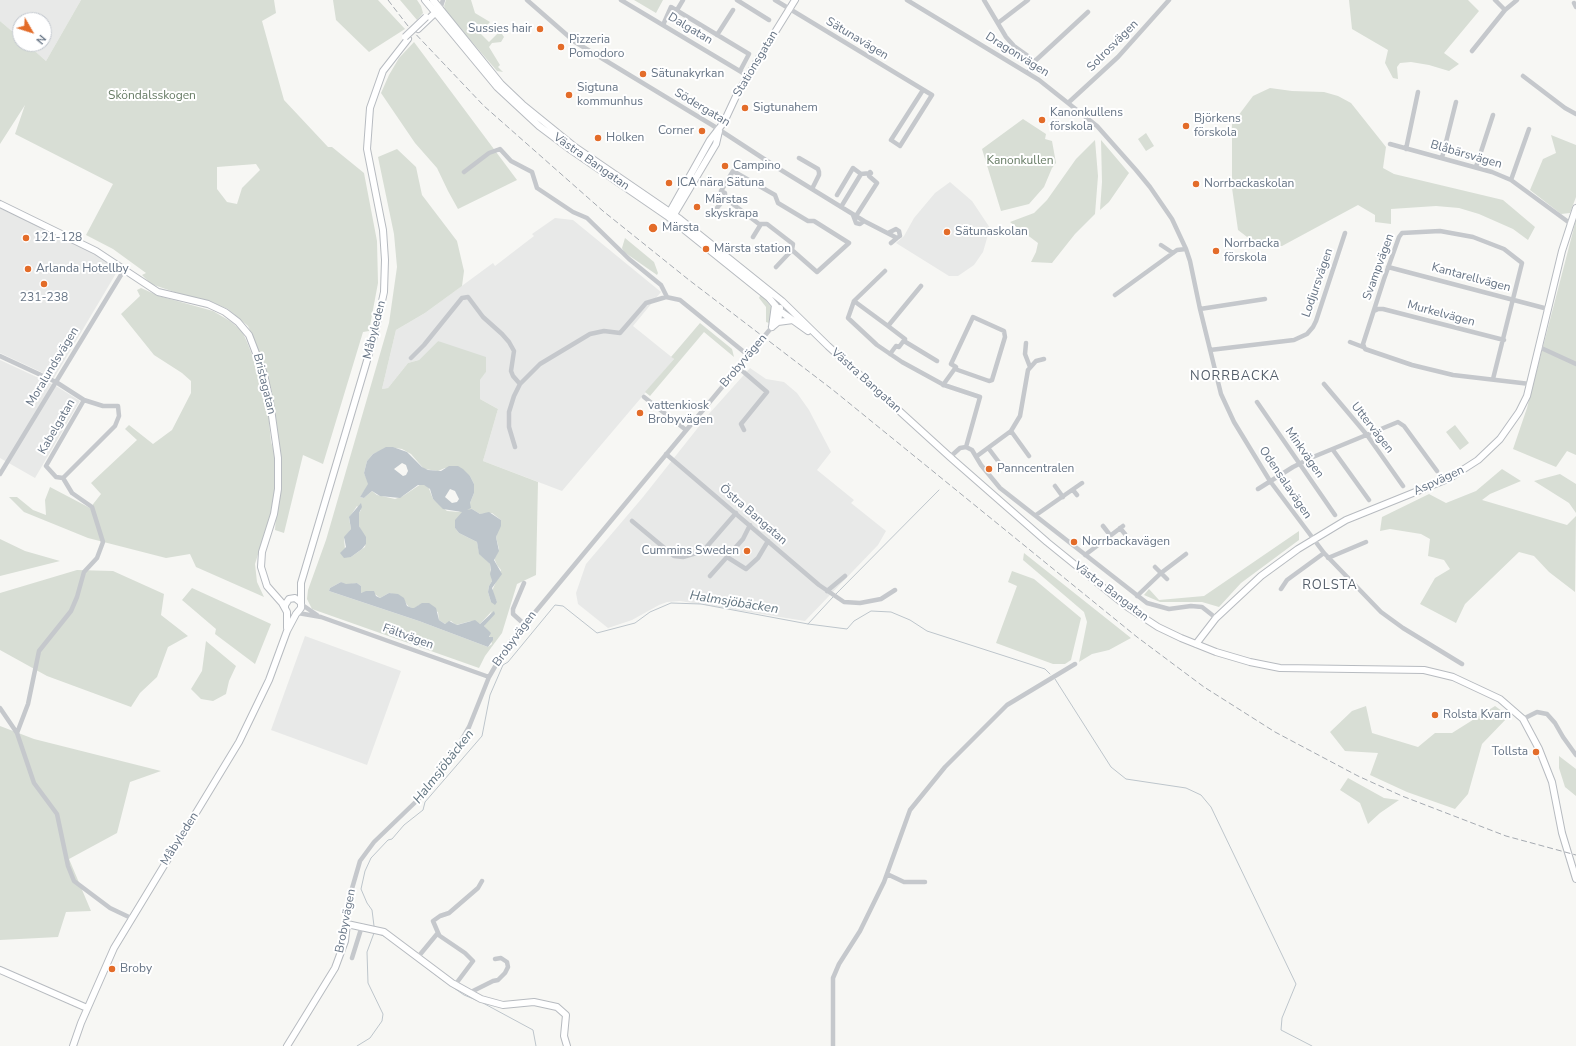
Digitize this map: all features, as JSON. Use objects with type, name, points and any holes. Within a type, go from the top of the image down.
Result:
[{"type":"street","name":"Västra Bangatan","points":[[425,0],[437,5],[501,84],[522,104],[575,147],[670,215],[792,309],[795,318]]},
{"type":"street","name":"Södergatan","points":[[527,0],[575,42],[841,207],[888,234],[897,238],[900,236],[899,231],[896,230],[888,234]]},
{"type":"street","name":"Dalgatan","points":[[621,0],[748,76]]},
{"type":"street","points":[[676,10],[683,0]]},
{"type":"street","points":[[737,0],[769,20]]},
{"type":"street","name":"Sätunavägen","points":[[775,0],[932,95],[900,146],[891,140],[923,90]]},
{"type":"street","name":"Stationsgatan","points":[[670,215],[710,140],[719,130],[748,76],[795,0]]},
{"type":"street","name":"Dragonvägen","points":[[907,0],[1028,73],[1068,102],[1109,138]]},
{"type":"street","points":[[984,0],[1006,37],[1014,46],[1035,61]]},
{"type":"street","points":[[998,23],[1028,0]]},
{"type":"street","name":"Solrosvägen","points":[[1068,102],[1118,57],[1169,0]]},
{"type":"street","points":[[1495,0],[1505,10]]},
{"type":"street","points":[[1472,51],[1505,10],[1517,0]]},
{"type":"street","name":"Västra Bangatan","points":[[437,5],[443,23],[497,87],[539,126],[571,150],[670,215],[769,298],[775,305],[778,312],[795,318],[828,346],[950,457],[1047,542],[1126,606],[1158,627],[1196,644],[1250,662],[1280,668],[1424,670],[1452,677],[1500,699],[1522,719],[1539,749],[1552,782],[1562,833],[1576,879]]},
{"type":"street","name":"Måbyleden","points":[[406,38],[428,20],[437,5]]},
{"type":"street","points":[[663,25],[671,7],[749,54],[740,71]]},
{"type":"street","points":[[718,35],[733,10]]},
{"type":"street","points":[[1028,73],[1035,61],[1088,12]]},
{"type":"street","name":"Måbyleden","points":[[73,1046],[114,948],[239,742],[269,680],[287,631],[301,608],[301,583],[374,337],[383,298],[385,249],[381,218],[370,167],[367,133],[371,103],[390,55],[406,38],[428,20]]},
{"type":"street","points":[[428,20],[443,23]]},
{"type":"street","points":[[1523,76],[1565,108],[1576,113]]},
{"type":"street","points":[[1406,149],[1418,92]]},
{"type":"street","points":[[1442,158],[1456,102]]},
{"type":"street","points":[[1476,167],[1493,115]]},
{"type":"street","points":[[1511,180],[1529,129]]},
{"type":"street","name":"Odensalavägen","points":[[1109,138],[1155,193],[1172,218],[1186,249],[1191,266],[1219,388],[1230,414],[1270,481],[1312,539],[1328,558],[1381,612],[1403,628],[1462,664]]},
{"type":"street","name":"Blåbärsvägen","points":[[1390,144],[1476,167],[1511,180],[1571,224]]},
{"type":"street","points":[[464,172],[489,153],[500,149],[511,161],[532,172],[537,188],[573,212],[587,218],[629,258],[655,279],[661,285],[667,297]]},
{"type":"street","points":[[799,158],[818,169],[819,175],[812,189]]},
{"type":"street","points":[[837,195],[853,168],[861,174],[871,173],[869,176],[877,183],[854,214]]},
{"type":"street","points":[[776,266],[792,250],[793,244],[767,224],[761,224],[725,198],[725,194],[721,192],[733,171],[775,195],[778,203],[808,221],[814,221],[849,243],[817,272],[792,250]]},
{"type":"street","points":[[841,207],[861,174]]},
{"type":"street","points":[[717,208],[725,198]]},
{"type":"street","name":"Bristagatan","points":[[0,204],[96,251],[158,292],[208,304],[225,312],[238,322],[248,335],[255,348],[264,374],[270,402],[278,458],[278,489],[274,514],[261,561],[262,576],[286,610]]},
{"type":"street","name":"Aspvägen","points":[[1196,644],[1216,618],[1273,566],[1312,539],[1346,520],[1441,482],[1469,467],[1486,454],[1507,430],[1519,412],[1530,384],[1548,309],[1576,208]]},
{"type":"street","points":[[754,237],[761,224]]},
{"type":"street","name":"Svampvägen","points":[[1363,347],[1398,237],[1402,233],[1440,231],[1473,237],[1504,249],[1522,263],[1494,379]]},
{"type":"street","name":"Lodjursvägen","points":[[1210,350],[1294,340],[1307,334],[1316,321],[1345,233]]},
{"type":"street","points":[[891,243],[897,238]]},
{"type":"street","points":[[1161,245],[1173,253]]},
{"type":"street","points":[[1115,295],[1173,253],[1186,249]]},
{"type":"street","name":"Kantarellvägen","points":[[1388,267],[1548,309]]},
{"type":"street","name":"Moralundsvägen","points":[[0,474],[124,270]]},
{"type":"street","points":[[885,271],[854,302],[848,318],[890,354],[943,385],[980,397],[966,447]]},
{"type":"street","points":[[888,326],[921,286]]},
{"type":"street","name":"Västra Bangatan","points":[[770,292],[779,305],[778,312]]},
{"type":"street","points":[[411,358],[424,345],[462,298],[468,297],[483,317],[509,342],[514,351],[511,371],[513,376],[520,384]]},
{"type":"street","points":[[515,447],[509,428],[509,412],[520,384],[540,364],[594,332],[620,333],[646,303],[658,298],[667,297],[680,300],[749,356]]},
{"type":"street","points":[[1200,309],[1265,299]]},
{"type":"street","points":[[854,302],[905,339],[904,341],[937,361]]},
{"type":"street","name":"Murkelvägen","points":[[1374,312],[1376,309],[1383,309],[1504,340]]},
{"type":"street","points":[[778,312],[778,322],[795,318]]},
{"type":"street","name":"Brobyvägen","points":[[772,327],[778,312]]},
{"type":"street","points":[[973,317],[1004,331],[1005,337],[992,380],[989,381],[954,369],[956,368],[951,364],[973,317]]},
{"type":"street","name":"Brobyvägen","points":[[287,1046],[334,968],[344,941],[351,892],[360,861],[374,842],[425,793],[443,772],[469,727],[489,677],[501,655],[524,624],[772,327],[778,322]]},
{"type":"street","points":[[890,354],[896,346],[899,347],[904,341]]},
{"type":"street","points":[[1350,342],[1412,366],[1453,375],[1530,384]]},
{"type":"street","points":[[977,456],[989,449],[1011,431],[1020,416],[1030,367],[1025,354],[1026,343]]},
{"type":"street","points":[[1539,347],[1576,364]]},
{"type":"street","points":[[0,356],[56,382],[84,400],[103,406],[118,406],[119,416],[116,426],[63,478],[72,493],[92,507],[103,542],[97,558],[84,572],[77,597],[70,611],[39,651],[28,704],[17,733]]},
{"type":"street","points":[[1030,367],[1036,361],[1044,359]]},
{"type":"street","points":[[739,368],[767,392],[741,424],[744,430]]},
{"type":"street","points":[[943,385],[954,369]]},
{"type":"street","name":"Uttervägen","points":[[1324,384],[1368,435],[1403,486]]},
{"type":"street","points":[[644,396],[686,430]]},
{"type":"street","name":"Kabelgatan","points":[[63,478],[56,477],[46,466],[84,400]]},
{"type":"street","name":"Minkvägen","points":[[1257,402],[1335,515]]},
{"type":"street","points":[[1258,489],[1299,464],[1396,422],[1402,424],[1437,471]]},
{"type":"street","points":[[1011,431],[1029,456]]},
{"type":"street","points":[[950,457],[960,448],[966,447],[972,450],[977,456],[981,465],[1000,488],[1137,596],[1154,606],[1169,609],[1202,607],[1216,618]]},
{"type":"street","points":[[989,449],[1004,469]]},
{"type":"street","points":[[1333,450],[1369,500]]},
{"type":"street","name":"Östra Bangatan","points":[[666,454],[827,591],[844,602],[860,603],[880,599],[895,590]]},
{"type":"street","points":[[1036,515],[1082,483]]},
{"type":"street","points":[[1055,486],[1063,497]]},
{"type":"street","points":[[1073,490],[1077,495]]},
{"type":"street","points":[[632,522],[674,556],[683,558],[703,550],[736,513]]},
{"type":"street","points":[[710,576],[743,539],[750,525]]},
{"type":"street","points":[[1103,526],[1110,535]]},
{"type":"street","points":[[1085,555],[1121,527],[1125,534]]},
{"type":"street","points":[[727,557],[746,569],[758,558],[768,541]]},
{"type":"street","points":[[1328,558],[1366,542]]},
{"type":"street","points":[[1280,589],[1287,580],[1324,553]]},
{"type":"street","points":[[1137,596],[1161,573],[1186,554]]},
{"type":"street","points":[[1155,567],[1167,579]]},
{"type":"street","points":[[827,591],[845,576]]},
{"type":"street","name":"Måbyleden","points":[[287,631],[288,618],[285,605],[301,583]]},
{"type":"street","points":[[524,583],[513,608],[513,614],[524,624]]},
{"type":"street","points":[[273,593],[290,599],[298,599],[301,603]]},
{"type":"street","name":"Fältvägen","points":[[301,603],[321,616],[489,677]]},
{"type":"street","points":[[286,610],[297,614]]},
{"type":"street","name":"Fältvägen","points":[[297,614],[321,616]]},
{"type":"street","points":[[833,1046],[833,978],[839,964],[860,931],[887,874],[910,810],[945,767],[1007,705],[1075,664]]},
{"type":"street","points":[[0,708],[17,733],[34,783],[57,814],[68,866],[74,881],[110,908],[131,918]]},
{"type":"street","points":[[1522,719],[1537,712],[1547,714],[1555,723],[1576,755]]},
{"type":"street","points":[[887,874],[904,882],[925,882]]},
{"type":"street","points":[[455,985],[473,961],[439,934],[433,921],[440,916],[449,913],[478,888],[482,881]]},
{"type":"street","points":[[347,924],[362,926],[384,932],[455,985],[469,993],[494,1003],[503,1005],[534,1002],[556,1007],[566,1015],[564,1036],[567,1046]]},
{"type":"street","points":[[352,958],[362,926]]},
{"type":"street","points":[[418,957],[437,934],[439,934]]},
{"type":"street","points":[[469,993],[498,980],[505,973],[508,967],[507,962],[501,958],[495,959]]},
{"type":"street","points":[[0,970],[88,1008]]},
{"type":"shaded area","points":[[0,0],[81,0],[52,51],[52,12],[12,12],[12,31],[0,21]]},
{"type":"shaded area","points":[[36,52],[51,52],[46,61]]},
{"type":"shaded area","name":"Sätunaskolan","points":[[950,182],[972,201],[990,228],[983,252],[974,265],[958,276],[949,276],[896,243],[904,236],[914,218],[935,193]]},
{"type":"shaded area","points":[[0,208],[95,254],[118,270],[54,378],[0,353]]},
{"type":"shaded area","points":[[555,218],[573,220],[661,292],[633,326],[674,359],[562,491],[483,461],[498,409],[480,399],[480,380],[486,372],[438,341],[419,360],[408,363],[388,388],[382,389],[396,330],[425,313],[493,263],[495,266],[534,236],[532,234]]},
{"type":"shaded area","points":[[0,360],[56,386],[80,401],[35,478],[0,458]]},
{"type":"shaded area","points":[[750,368],[766,379],[784,382],[797,393],[809,410],[831,452],[817,470],[854,500],[851,503],[886,531],[878,545],[805,621],[680,601],[667,602],[659,605],[632,620],[608,628],[578,604],[576,593],[586,564],[643,497],[708,415]]},
{"type":"shaded area","points":[[386,447],[393,447],[407,452],[422,467],[428,470],[441,471],[449,466],[458,466],[470,476],[474,484],[474,493],[470,503],[471,508],[467,510],[472,509],[480,514],[489,512],[501,520],[501,526],[496,537],[499,551],[494,560],[502,574],[492,588],[497,602],[495,605],[491,602],[488,592],[492,581],[490,564],[479,554],[477,542],[459,533],[455,528],[455,520],[462,512],[443,509],[433,499],[430,489],[424,485],[418,485],[400,498],[380,496],[372,491],[364,498],[360,497],[368,484],[364,473],[367,461],[373,454]],"holes":[[[402,463],[406,465],[408,471],[406,475],[403,476],[394,469]],[[450,489],[455,491],[459,499],[457,502],[452,503],[445,497]]]},
{"type":"shaded area","points":[[361,503],[362,507],[359,513],[359,526],[366,537],[366,544],[351,557],[344,558],[340,553],[346,547],[344,537],[351,529],[349,517]]},
{"type":"shaded area","points":[[341,582],[346,584],[357,583],[361,586],[361,593],[366,591],[374,591],[376,596],[380,598],[389,593],[398,594],[404,598],[407,606],[412,608],[422,603],[429,603],[436,608],[439,620],[445,624],[449,621],[457,625],[475,620],[480,624],[494,611],[495,614],[484,626],[491,633],[489,637],[493,637],[493,640],[488,647],[419,621],[329,591],[330,588]]},
{"type":"shaded area","points":[[305,636],[401,671],[367,765],[271,730]]},
{"type":"green space","name":"Sköndalsskogen","points":[[81,0],[274,0],[276,13],[262,21],[284,100],[328,147],[332,147],[364,173],[377,241],[378,283],[369,331],[363,332],[323,464],[303,455],[284,533],[275,530],[280,460],[276,420],[266,368],[248,326],[228,309],[209,301],[186,296],[151,284],[142,275],[146,273],[113,249],[86,235],[113,184],[15,134],[25,105],[0,144],[0,21],[12,31],[12,52],[36,52],[46,61]],"holes":[[[256,164],[260,170],[242,188],[237,204],[227,202],[217,189],[217,167]]]},
{"type":"green space","points":[[333,0],[378,0],[405,29],[369,52],[336,20]]},
{"type":"green space","points":[[400,0],[417,0],[423,13],[417,20]]},
{"type":"green space","points":[[446,0],[471,0],[475,13],[490,22],[480,33],[489,42],[500,31],[504,37],[501,42],[492,43],[489,47],[500,65],[498,67],[503,72],[497,71],[446,12],[444,6]]},
{"type":"green space","points":[[634,0],[663,0],[656,13]]},
{"type":"green space","points":[[1349,0],[1468,0],[1479,11],[1444,53],[1459,64],[1449,71],[1429,65],[1411,62],[1400,63],[1397,67],[1398,79],[1393,78],[1385,63],[1388,50],[1352,29]]},
{"type":"green space","points":[[414,42],[517,180],[458,209],[437,168],[415,143],[381,93],[399,58]]},
{"type":"green space","points":[[1270,88],[1292,91],[1324,92],[1338,96],[1351,103],[1386,147],[1383,168],[1394,174],[1503,200],[1535,227],[1528,240],[1513,229],[1479,214],[1459,208],[1436,206],[1391,209],[1391,224],[1375,222],[1375,215],[1358,205],[1282,246],[1265,246],[1251,240],[1238,230],[1232,188],[1232,124],[1253,96]]},
{"type":"green space","name":"Kanonkullen","points":[[1023,119],[1046,134],[1045,139],[1052,141],[1056,163],[1052,168],[1044,187],[1029,204],[1001,211],[982,149]]},
{"type":"green space","points":[[1146,133],[1154,146],[1146,151],[1138,139]]},
{"type":"green space","points":[[1551,135],[1576,145],[1576,197],[1570,213],[1561,214],[1530,190],[1543,159],[1556,153]]},
{"type":"green space","points":[[1095,140],[1098,176],[1095,214],[1075,234],[1052,263],[1031,262],[1036,252],[1038,243],[1010,222],[1034,213],[1047,200],[1076,159]]},
{"type":"green space","points":[[1101,140],[1129,173],[1109,202],[1100,210],[1102,182]]},
{"type":"green space","points":[[397,149],[416,167],[422,195],[457,241],[464,271],[462,286],[425,313],[396,330],[382,389],[388,388],[408,363],[419,360],[438,341],[486,357],[486,372],[480,380],[480,399],[498,409],[483,461],[538,482],[536,575],[517,584],[502,633],[485,656],[479,668],[312,609],[307,599],[308,590],[326,540],[389,323],[397,267],[394,234],[378,157]],"holes":[[[389,447],[402,449],[411,454],[424,469],[438,471],[445,468],[470,476],[474,484],[474,493],[470,503],[459,512],[447,511],[433,499],[428,486],[421,484],[403,496],[395,499],[377,495],[372,491],[364,498],[360,497],[369,484],[364,473],[367,461],[373,454]],[[357,506],[361,510],[359,513],[359,526],[366,541],[365,547],[351,557],[345,549],[344,539],[351,529],[349,518]],[[472,509],[480,514],[492,513],[501,520],[496,537],[499,549],[494,558],[501,570],[492,591],[497,602],[491,602],[488,592],[492,581],[490,564],[479,552],[477,542],[459,533],[455,528]],[[341,582],[346,585],[357,583],[361,586],[361,593],[371,591],[380,598],[389,593],[397,595],[409,607],[414,609],[419,605],[438,612],[439,620],[445,624],[451,621],[456,625],[471,621],[480,624],[492,611],[484,626],[488,631],[492,644],[488,647],[419,621],[329,591],[330,588]]]},
{"type":"green space","points":[[1576,220],[1576,455],[1567,451],[1556,467],[1513,449],[1527,408]]},
{"type":"green space","points":[[625,238],[654,262],[658,273],[657,275],[624,252],[622,248]]},
{"type":"green space","points":[[141,288],[159,296],[213,311],[230,321],[242,331],[247,342],[266,390],[271,442],[277,460],[276,497],[255,564],[257,582],[264,597],[196,567],[190,554],[166,558],[88,538],[24,512],[9,497],[17,497],[33,510],[46,515],[45,500],[50,487],[90,508],[101,494],[91,483],[137,440],[125,429],[129,425],[153,444],[172,430],[191,393],[191,381],[182,373],[154,355],[121,314],[140,296],[137,290]]},
{"type":"green space","points":[[761,294],[772,308],[772,319],[769,323],[766,322],[766,307],[759,298]]},
{"type":"green space","points":[[700,323],[732,349],[734,357],[704,332],[650,396],[645,392],[674,359],[671,357]]},
{"type":"green space","points":[[1455,425],[1469,443],[1460,450],[1446,432]]},
{"type":"green space","points":[[1502,469],[1521,481],[1490,494],[1482,500],[1567,525],[1576,516],[1575,592],[1549,572],[1534,556],[1519,552],[1465,604],[1456,623],[1420,604],[1435,578],[1450,569],[1444,560],[1428,556],[1430,539],[1421,534],[1390,529],[1380,531],[1382,517],[1429,494],[1446,503],[1476,491]]},
{"type":"green space","points":[[1560,474],[1576,484],[1576,513],[1569,503],[1534,481]]},
{"type":"green space","points":[[1299,531],[1299,540],[1241,583],[1219,607],[1202,602],[1160,602],[1144,595],[1149,589],[1159,600],[1204,596]]},
{"type":"green space","points":[[0,539],[25,551],[60,561],[0,576]]},
{"type":"green space","points":[[1024,553],[1131,638],[1109,650],[1092,654],[1079,662],[1087,622],[1084,612],[1023,560]]},
{"type":"green space","points":[[77,570],[113,571],[164,594],[161,615],[188,636],[168,647],[157,677],[140,693],[131,707],[47,676],[0,650],[0,593]]},
{"type":"green space","points":[[1012,571],[1034,579],[1081,618],[1071,660],[1065,664],[1053,664],[996,643],[1017,586],[1008,582]]},
{"type":"green space","points":[[192,588],[271,624],[255,664],[215,634],[216,629],[182,600]]},
{"type":"green space","points":[[206,641],[236,666],[229,681],[226,694],[213,701],[201,699],[191,689],[202,671]]},
{"type":"green space","points":[[1366,706],[1372,733],[1418,747],[1435,733],[1452,733],[1495,706],[1509,716],[1482,744],[1468,794],[1455,809],[1407,792],[1370,775],[1378,753],[1345,751],[1330,732],[1352,711]]},
{"type":"green space","points":[[0,726],[34,739],[161,771],[130,782],[117,833],[69,859],[91,911],[66,912],[58,937],[0,940]]},
{"type":"green space","points":[[1559,756],[1576,769],[1576,796],[1565,787],[1559,768]]},
{"type":"green space","points":[[1348,778],[1384,798],[1399,800],[1380,813],[1368,824],[1360,803],[1340,790]]},
{"type":"waterway","points":[[835,595],[939,490]]},
{"type":"waterway","name":"Halmsjöbäcken","points":[[374,926],[372,910],[361,889],[365,871],[371,858],[388,840],[392,839],[404,825],[423,810],[425,802],[482,736],[490,695],[503,665],[508,662],[555,605],[563,606],[597,633],[635,623],[650,612],[671,603],[701,604],[808,624],[833,597]]},
{"type":"waterway","points":[[808,624],[847,629],[854,621],[871,611],[891,612],[910,620],[927,631],[1045,669],[1050,674]]},
{"type":"waterway","points":[[1055,679],[1111,767],[1126,779],[1186,788],[1201,795],[1211,807],[1296,984],[1282,1018],[1281,1030],[1312,1046]]},
{"type":"waterway","name":"Halmsjöbäcken","points":[[357,1046],[370,1038],[382,1021],[383,1014],[368,983],[367,952],[374,933]]},
{"type":"waterway","points":[[379,934],[386,937],[464,995],[476,1000]]},
{"type":"waterway","points":[[483,1003],[533,1030],[536,1046]]},
{"type":"railway","points":[[388,0],[408,26],[484,106],[603,211],[689,280],[833,390],[1137,637],[1204,687],[1275,732],[1358,776],[1402,796],[1506,836],[1576,855]]},
{"type":"place","name":"Sussies hair","points":[[540,29]]},
{"type":"place","name":"Pizzeria Pomodoro","points":[[561,47]]},
{"type":"place","name":"Sätunakyrkan","points":[[643,74]]},
{"type":"place","name":"Sigtuna kommunhus","points":[[569,95]]},
{"type":"place","name":"Sigtunahem","points":[[745,108]]},
{"type":"place","name":"Kanonkullens förskola","points":[[1042,120]]},
{"type":"place","name":"Björkens förskola","points":[[1186,126]]},
{"type":"place","name":"Corner","points":[[702,131]]},
{"type":"place","name":"Holken","points":[[598,138]]},
{"type":"place","name":"Campino","points":[[725,166]]},
{"type":"place","name":"ICA nära Sätuna","points":[[669,183]]},
{"type":"place","name":"Norrbackaskolan","points":[[1196,184]]},
{"type":"place","name":"Märstas skyskrapa","points":[[697,207]]},
{"type":"place","name":"Märsta","points":[[653,228]]},
{"type":"place","name":"Sätunaskolan","points":[[947,232]]},
{"type":"place","name":"121-128","points":[[26,238]]},
{"type":"place","name":"Märsta station","points":[[706,249]]},
{"type":"place","name":"Norrbacka förskola","points":[[1216,251]]},
{"type":"place","name":"Arlanda Hotellby","points":[[28,269]]},
{"type":"place","name":"231-238","points":[[44,284]]},
{"type":"place","name":"vattenkiosk Brobyvägen","points":[[640,413]]},
{"type":"place","name":"Panncentralen","points":[[989,469]]},
{"type":"place","name":"Norrbackavägen","points":[[1074,542]]},
{"type":"place","name":"Cummins Sweden","points":[[747,551]]},
{"type":"place","name":"Rolsta Kvarn","points":[[1435,715]]},
{"type":"place","name":"Tollsta","points":[[1536,752]]},
{"type":"place","name":"Broby","points":[[112,969]]},
{"type":"district","name":"NORRBACKA","points":[[1235,377]]},
{"type":"district","name":"ROLSTA","points":[[1330,586]]}]
